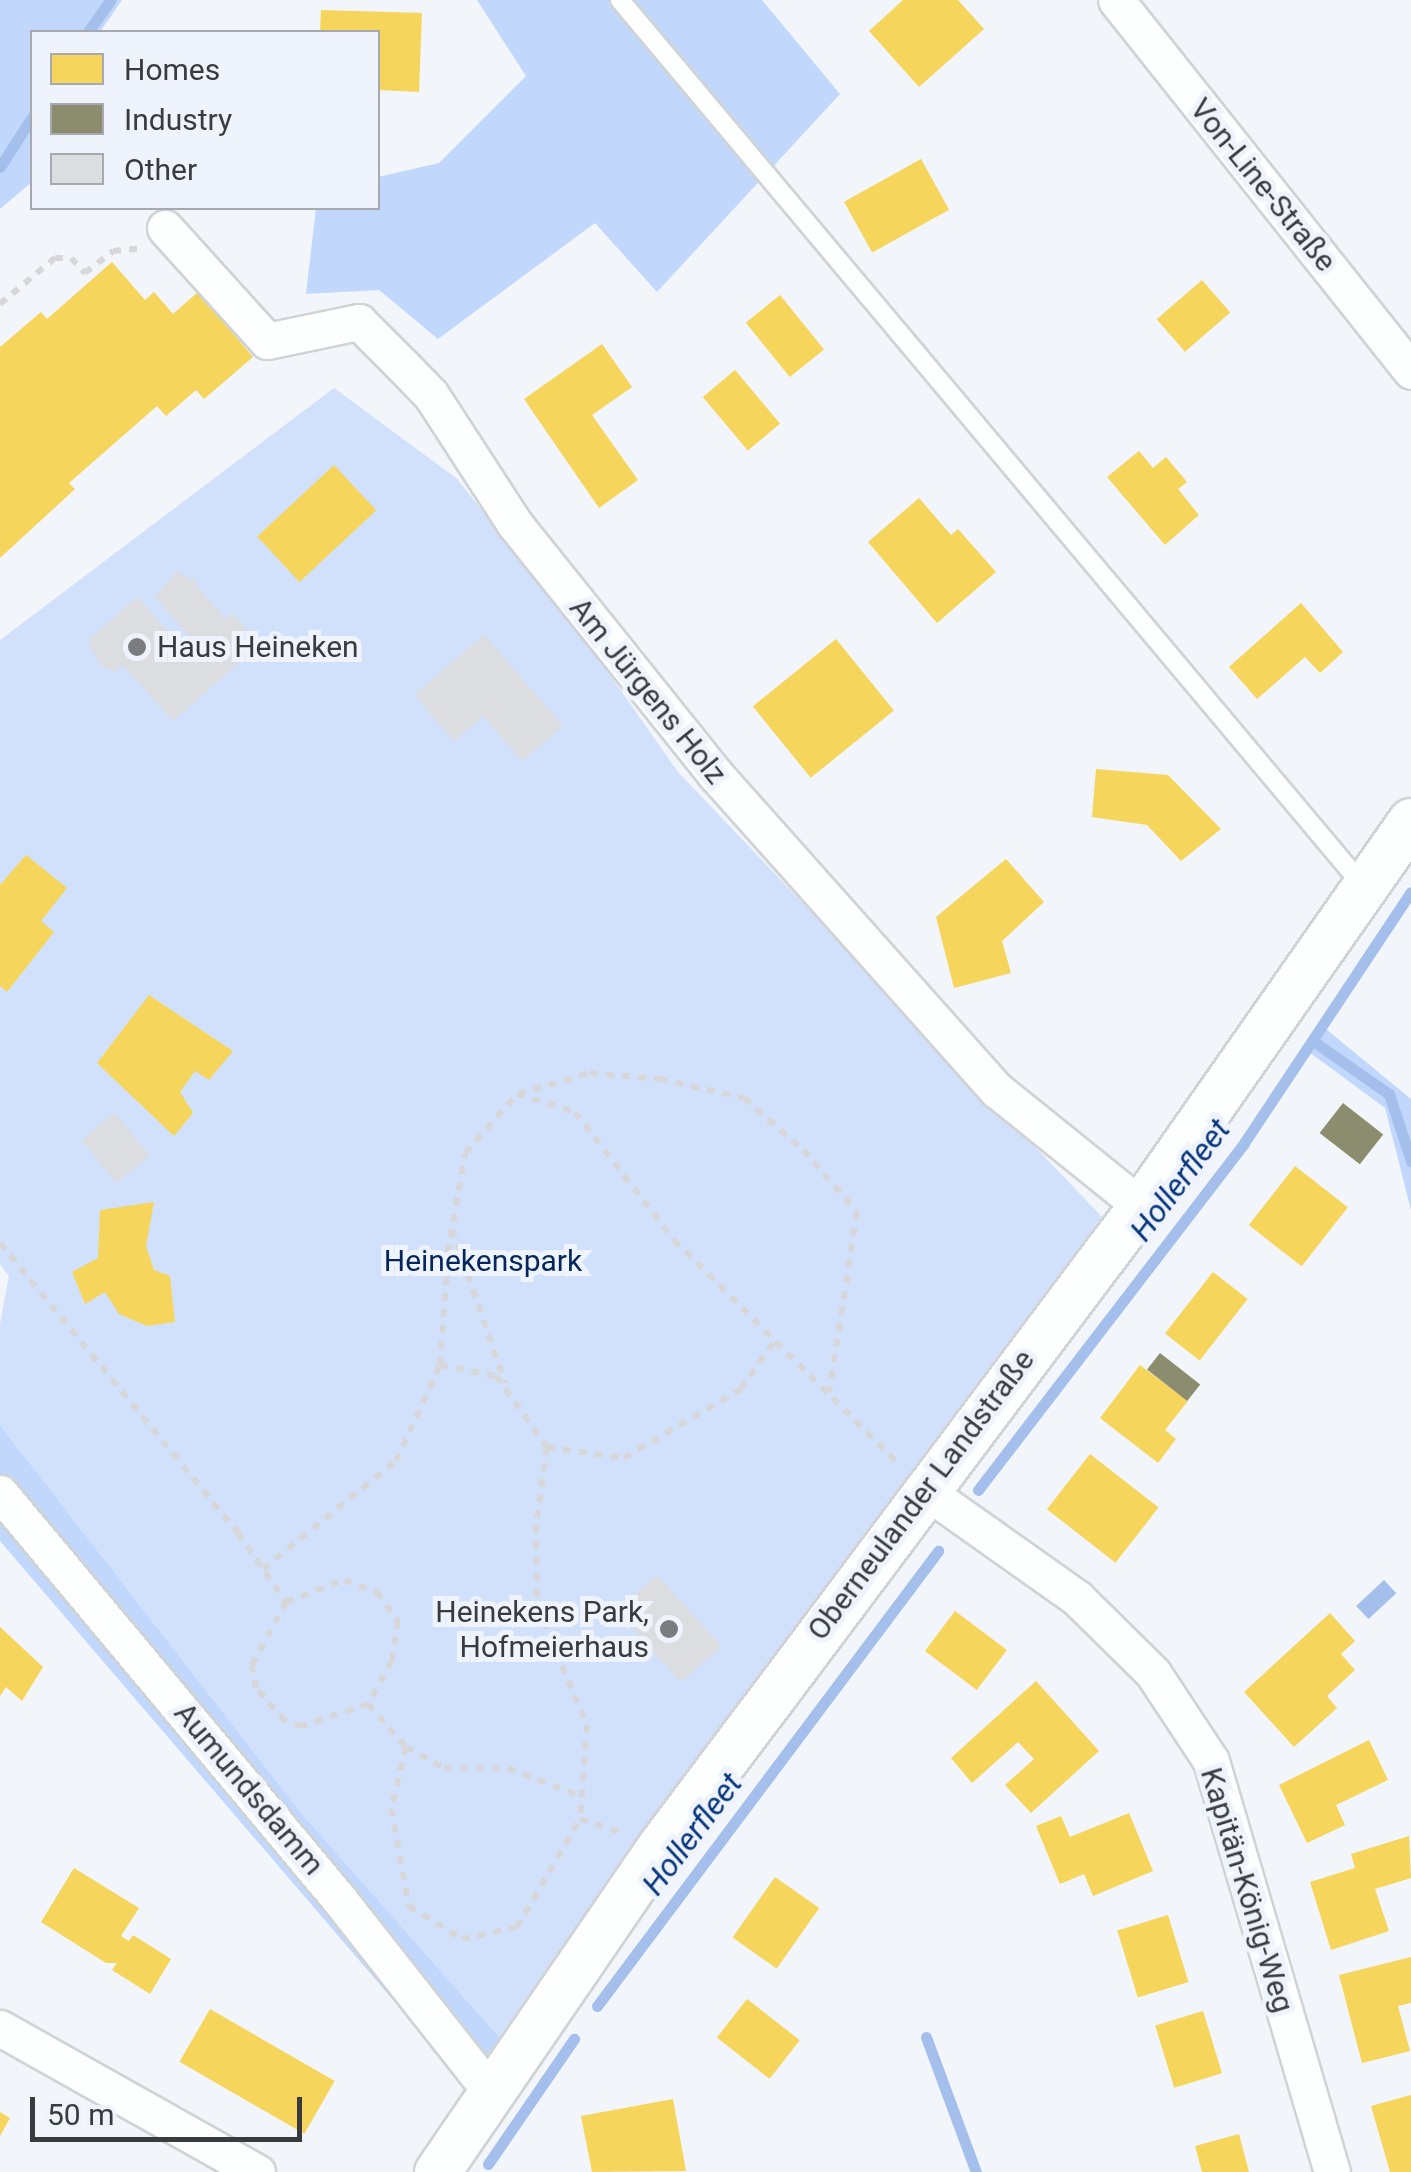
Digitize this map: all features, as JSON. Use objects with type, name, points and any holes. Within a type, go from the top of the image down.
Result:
[{"type":"street","name":"Von-Line-Straße","points":[[1116,0],[1411,371]]},
{"type":"street","name":"Am Jürgens Holz","points":[[165,228],[267,340],[359,322],[404,366],[431,395],[514,523],[715,774],[997,1090],[1141,1206]]},
{"type":"street","name":"Oberneulander Landstraße","points":[[440,2171],[490,2091],[660,1845],[923,1489],[1141,1206],[1411,821]]},
{"type":"street","name":"Kapitän-König-Weg","points":[[923,1489],[1077,1598],[1153,1673],[1211,1762],[1332,2172]]},
{"type":"street","name":"Aumundsdamm","points":[[0,1493],[490,2091]]},
{"type":"street","points":[[0,2028],[258,2172]]},
{"type":"lane","points":[[620,0],[1364,888]]},
{"type":"path","points":[[0,304],[55,258],[71,258],[85,272],[113,252],[134,252],[165,228]]},
{"type":"path","points":[[263,1569],[396,1460],[440,1365],[452,1228],[464,1154],[517,1094],[590,1073],[660,1080],[744,1098],[803,1150],[858,1212],[829,1392]]},
{"type":"path","points":[[517,1094],[575,1112],[674,1240],[777,1337],[923,1489]]},
{"type":"path","points":[[452,1228],[509,1394]]},
{"type":"path","points":[[0,1243],[286,1602]]},
{"type":"path","points":[[546,1447],[624,1458],[741,1389],[777,1337]]},
{"type":"path","points":[[406,1747],[392,1809],[409,1906],[462,1939],[517,1928],[580,1819],[586,1725],[537,1607],[536,1525],[546,1447],[496,1376],[440,1365]]},
{"type":"path","points":[[344,1580],[376,1592],[398,1621],[392,1662],[368,1704],[302,1726],[269,1706],[252,1665],[286,1602],[344,1580]]},
{"type":"path","points":[[368,1704],[406,1747],[444,1768],[508,1768],[582,1797]]},
{"type":"path","points":[[580,1819],[660,1845]]},
{"type":"green space","name":"Heinekenspark","points":[[334,388],[456,478],[572,621],[678,772],[1102,1217],[500,2038],[301,1813],[0,1425],[0,1324],[9,1276],[0,1264],[0,640]]},
{"type":"shaded area","points":[[0,0],[122,0],[101,30],[30,30],[30,184],[0,209]]},
{"type":"shaded area","points":[[477,0],[762,0],[840,94],[657,292],[595,223],[438,339],[379,290],[306,294],[316,210],[380,210],[380,177],[439,163],[526,76]]},
{"type":"shaded area","points":[[1326,1029],[1411,1099],[1411,1210],[1385,1108],[1309,1052]]},
{"type":"shaded area","points":[[0,1425],[301,1813],[500,2038],[465,2084],[0,1541]]},
{"type":"shaded area","points":[[1384,1580],[1396,1593],[1368,1619],[1356,1606]]},
{"type":"building: Homes","points":[[903,0],[958,0],[984,29],[919,87],[869,31]]},
{"type":"building: Homes","points":[[321,10],[422,13],[419,92],[380,90],[380,30],[320,30]]},
{"type":"building: Homes","points":[[921,159],[949,210],[872,252],[844,202]]},
{"type":"building: Homes","points":[[112,262],[145,300],[154,292],[173,314],[198,292],[253,357],[204,399],[196,390],[166,416],[157,406],[69,483],[75,489],[0,558],[0,347],[41,312],[47,319]]},
{"type":"building: Homes","points":[[1202,280],[1230,312],[1185,352],[1157,319]]},
{"type":"building: Homes","points":[[780,295],[824,349],[790,377],[746,323]]},
{"type":"building: Homes","points":[[602,344],[632,387],[592,415],[638,480],[599,508],[524,399]]},
{"type":"building: Homes","points":[[735,370],[780,424],[748,451],[703,397]]},
{"type":"building: Homes","points":[[1139,451],[1153,468],[1166,457],[1187,482],[1178,489],[1199,515],[1165,545],[1107,477]]},
{"type":"building: Homes","points":[[334,465],[376,510],[299,582],[257,537]]},
{"type":"building: Homes","points":[[919,498],[951,535],[958,529],[996,572],[937,623],[868,542]]},
{"type":"building: Homes","points":[[1301,603],[1343,652],[1320,673],[1305,657],[1257,699],[1229,667]]},
{"type":"building: Homes","points":[[836,639],[894,710],[811,778],[753,706]]},
{"type":"building: Homes","points":[[1096,769],[1168,775],[1221,829],[1181,861],[1147,825],[1092,817]]},
{"type":"building: Homes","points":[[26,855],[67,888],[41,921],[54,932],[7,992],[0,986],[0,885]]},
{"type":"building: Homes","points":[[1006,859],[1044,902],[1002,941],[1011,973],[954,988],[936,917]]},
{"type":"building: Homes","points":[[149,995],[233,1051],[209,1080],[195,1071],[180,1092],[193,1113],[174,1136],[97,1063]]},
{"type":"building: Homes","points":[[1295,1166],[1348,1207],[1302,1266],[1249,1225]]},
{"type":"building: Homes","points":[[154,1202],[146,1246],[154,1270],[170,1276],[175,1322],[147,1326],[119,1314],[105,1292],[85,1304],[72,1272],[98,1258],[100,1210]]},
{"type":"building: Homes","points":[[1213,1272],[1248,1299],[1200,1361],[1165,1333]]},
{"type":"building: Homes","points":[[1140,1365],[1188,1401],[1165,1430],[1176,1439],[1158,1463],[1100,1418]]},
{"type":"building: Homes","points":[[1090,1454],[1159,1508],[1115,1563],[1047,1509]]},
{"type":"building: Homes","points":[[955,1611],[1007,1650],[977,1690],[925,1651]]},
{"type":"building: Homes","points":[[1330,1613],[1355,1641],[1341,1654],[1355,1670],[1327,1696],[1337,1708],[1294,1747],[1244,1692]]},
{"type":"building: Homes","points":[[0,1627],[43,1667],[22,1701],[6,1687],[0,1696]]},
{"type":"building: Homes","points":[[1036,1681],[1099,1751],[1031,1813],[1005,1785],[1034,1759],[1018,1742],[972,1783],[951,1758]]},
{"type":"building: Homes","points":[[1369,1740],[1388,1780],[1336,1805],[1345,1825],[1307,1843],[1279,1785]]},
{"type":"building: Homes","points":[[1129,1813],[1153,1871],[1093,1896],[1084,1874],[1060,1884],[1036,1826],[1061,1816],[1070,1837]]},
{"type":"building: Homes","points":[[1409,1836],[1411,1878],[1375,1889],[1389,1931],[1331,1950],[1310,1882],[1355,1868],[1351,1854]]},
{"type":"building: Homes","points":[[74,1868],[139,1908],[121,1936],[129,1941],[133,1935],[171,1959],[150,1994],[112,1970],[117,1963],[106,1963],[41,1922]]},
{"type":"building: Homes","points":[[775,1877],[819,1908],[777,1969],[733,1938]]},
{"type":"building: Homes","points":[[1168,1915],[1188,1982],[1138,1997],[1117,1930]]},
{"type":"building: Homes","points":[[1411,1957],[1411,2003],[1398,2006],[1410,2051],[1362,2063],[1339,1975]]},
{"type":"building: Homes","points":[[747,1999],[800,2040],[770,2079],[717,2038]]},
{"type":"building: Homes","points":[[210,2009],[335,2081],[304,2134],[180,2062]]},
{"type":"building: Homes","points":[[1203,2011],[1222,2073],[1174,2088],[1155,2026]]},
{"type":"building: Homes","points":[[1411,2095],[1411,2172],[1390,2172],[1371,2106]]},
{"type":"building: Homes","points":[[673,2099],[686,2171],[592,2172],[581,2116]]},
{"type":"building: Homes","points":[[0,2112],[10,2118],[0,2136]]},
{"type":"building: Homes","points":[[1239,2134],[1249,2172],[1202,2172],[1195,2146]]},
{"type":"building: Industry","points":[[1343,1103],[1383,1134],[1360,1164],[1320,1133]]},
{"type":"building: Industry","points":[[1160,1353],[1200,1384],[1187,1401],[1147,1370]]},
{"type":"building: Other","name":"Haus Heineken","points":[[177,571],[192,581],[197,577],[195,584],[225,619],[232,613],[260,644],[173,721],[123,665],[115,672],[100,665],[88,641],[137,597],[186,652],[192,639],[155,597]]},
{"type":"building: Other","points":[[484,635],[563,726],[522,761],[483,716],[454,741],[414,695]]},
{"type":"building: Other","points":[[115,1113],[150,1156],[116,1183],[82,1140]]},
{"type":"building: Other","name":"Heinekens Park, Hofmeierhaus","points":[[657,1575],[721,1646],[681,1682],[617,1611]]},
{"type":"waterway","points":[[89,30],[110,0]]},
{"type":"waterway","points":[[0,167],[30,120]]},
{"type":"waterway","name":"Hollerfleet","points":[[978,1490],[1244,1143],[1411,892]]},
{"type":"waterway","points":[[1313,1041],[1389,1094],[1411,1161]]},
{"type":"waterway","name":"Hollerfleet","points":[[597,2006],[938,1551]]},
{"type":"waterway","points":[[926,2037],[976,2172]]},
{"type":"waterway","name":"Hollerfleet","points":[[488,2164],[574,2039]]},
{"type":"place","name":"Haus Heineken","points":[[137,647]]},
{"type":"place","name":"Heinekens Park, Hofmeierhaus","points":[[669,1629]]}]
